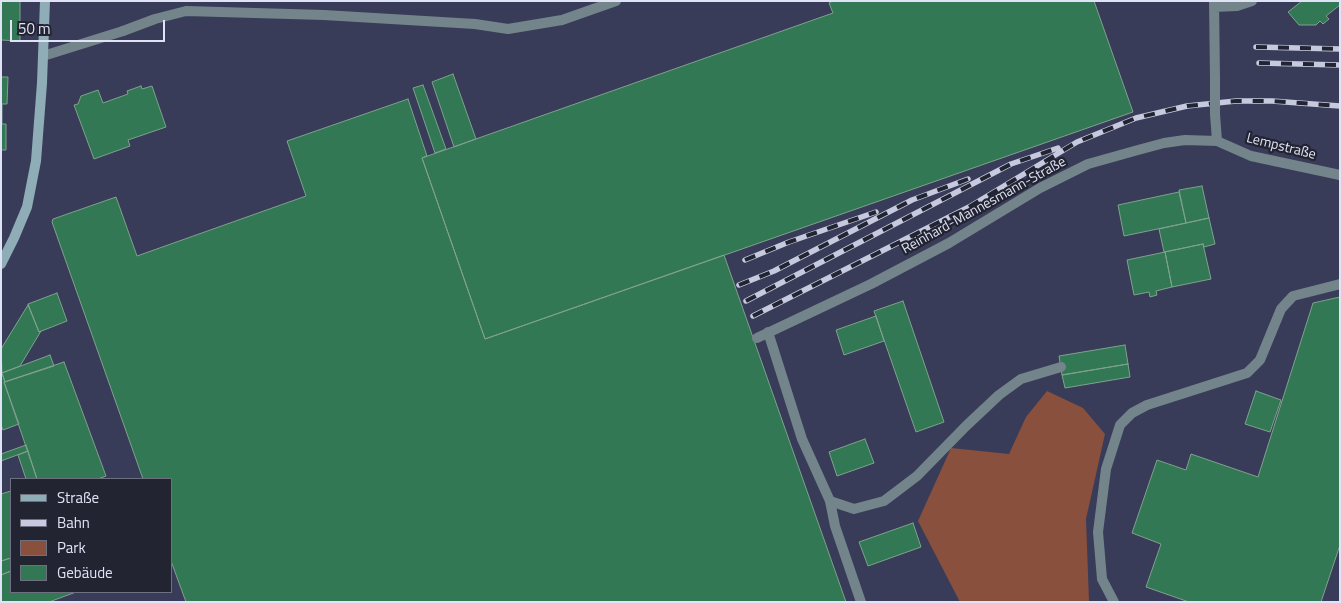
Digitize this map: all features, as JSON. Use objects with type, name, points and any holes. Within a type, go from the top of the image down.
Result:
[{"type":"main road","points":[[1,264],[27,207],[36,161],[45,1]]},
{"type":"street","points":[[43,56],[155,19],[186,11],[324,15],[475,24],[508,29],[562,20],[616,1]]},
{"type":"street","points":[[1217,141],[1214,4],[1237,6],[1252,1]]},
{"type":"street","name":"Reinhard-Mannesmann-Straße","points":[[757,338],[871,284],[949,243],[1040,188],[1088,164],[1164,143],[1185,140],[1217,141]]},
{"type":"street","name":"Lempstraße","points":[[1217,141],[1251,156],[1340,175]]},
{"type":"street","points":[[1114,602],[1102,579],[1098,532],[1106,469],[1120,425],[1132,413],[1147,405],[1247,374],[1260,360],[1281,309],[1292,296],[1340,284]]},
{"type":"street","points":[[768,332],[802,439],[830,502],[835,526],[861,602]]},
{"type":"street","points":[[830,502],[854,509],[884,501],[917,476],[999,395],[1021,379],[1061,367]]},
{"type":"green space","points":[[1047,391],[1083,408],[1105,434],[1086,519],[1089,602],[960,602],[918,521],[951,448],[1009,454],[1026,417]]},
{"type":"building","points":[[1,1],[20,1],[20,41],[1,40]]},
{"type":"building","points":[[833,1],[1094,1],[1133,112],[485,339],[422,158],[833,13],[829,3]]},
{"type":"building","points":[[1302,1],[1340,1],[1340,5],[1326,16],[1329,19],[1323,24],[1320,21],[1316,25],[1299,25],[1288,12]]},
{"type":"building","points":[[453,74],[476,139],[454,147],[432,82]]},
{"type":"building","points":[[1,77],[8,77],[7,104],[2,104],[2,124],[6,124],[6,150],[1,150]]},
{"type":"building","points":[[423,85],[446,149],[435,153],[413,88]]},
{"type":"building","points":[[141,86],[142,89],[152,86],[166,127],[128,140],[130,146],[94,159],[74,105],[78,104],[81,96],[98,90],[103,103],[128,94],[127,91]]},
{"type":"building","points":[[408,99],[427,156],[422,158],[485,339],[724,255],[846,602],[186,602],[172,564],[172,478],[143,478],[52,222],[53,219],[116,197],[137,256],[306,196],[287,141]]},
{"type":"building","points":[[1202,186],[1209,218],[1186,223],[1179,190]]},
{"type":"building","points":[[1179,192],[1186,223],[1124,236],[1118,205]]},
{"type":"building","points":[[1209,218],[1215,244],[1204,247],[1203,244],[1164,252],[1159,229]]},
{"type":"building","points":[[1203,244],[1211,279],[1172,287],[1165,252]]},
{"type":"building","points":[[1165,252],[1172,287],[1156,291],[1157,295],[1150,297],[1149,292],[1134,295],[1127,260]]},
{"type":"building","points":[[57,293],[67,321],[39,332],[28,304]]},
{"type":"building","points":[[1340,297],[1340,545],[1321,602],[1189,602],[1146,587],[1161,544],[1132,533],[1157,460],[1186,470],[1191,454],[1258,477],[1313,303]]},
{"type":"building","points":[[903,301],[944,422],[916,432],[874,311]]},
{"type":"building","points":[[28,305],[39,332],[41,331],[20,366],[2,373],[1,349]]},
{"type":"building","points":[[876,316],[884,341],[844,355],[836,330]]},
{"type":"building","points":[[1125,345],[1128,364],[1062,375],[1059,356]]},
{"type":"building","points":[[50,355],[54,366],[5,382],[2,373]]},
{"type":"building","points":[[64,362],[106,476],[101,478],[37,478],[4,382]]},
{"type":"building","points":[[1128,364],[1130,377],[1065,388],[1062,375]]},
{"type":"building","points":[[1,370],[19,424],[3,430],[1,425]]},
{"type":"building","points":[[1256,391],[1281,400],[1270,432],[1245,424]]},
{"type":"building","points":[[865,439],[874,463],[837,476],[829,452]]},
{"type":"building","points":[[26,445],[28,451],[1,461],[1,454]]},
{"type":"building","points":[[28,451],[37,478],[26,478],[18,455]]},
{"type":"building","points":[[10,491],[10,558],[1,561],[1,494]]},
{"type":"building","points":[[913,523],[921,547],[868,566],[859,542]]},
{"type":"building","points":[[10,558],[10,571],[1,575],[1,561]]},
{"type":"building","points":[[10,571],[10,593],[73,593],[49,602],[1,602],[1,575]]},
{"type":"railway","points":[[1256,47],[1340,49]]},
{"type":"railway","points":[[1259,63],[1340,65]]},
{"type":"railway","points":[[753,316],[969,207],[1077,142],[1136,118],[1187,106],[1236,101],[1272,101],[1340,106]]},
{"type":"railway","points":[[746,301],[1011,164],[1058,148]]},
{"type":"railway","points":[[739,285],[774,271],[912,200],[968,179]]},
{"type":"railway","points":[[745,260],[789,242],[876,212]]}]
